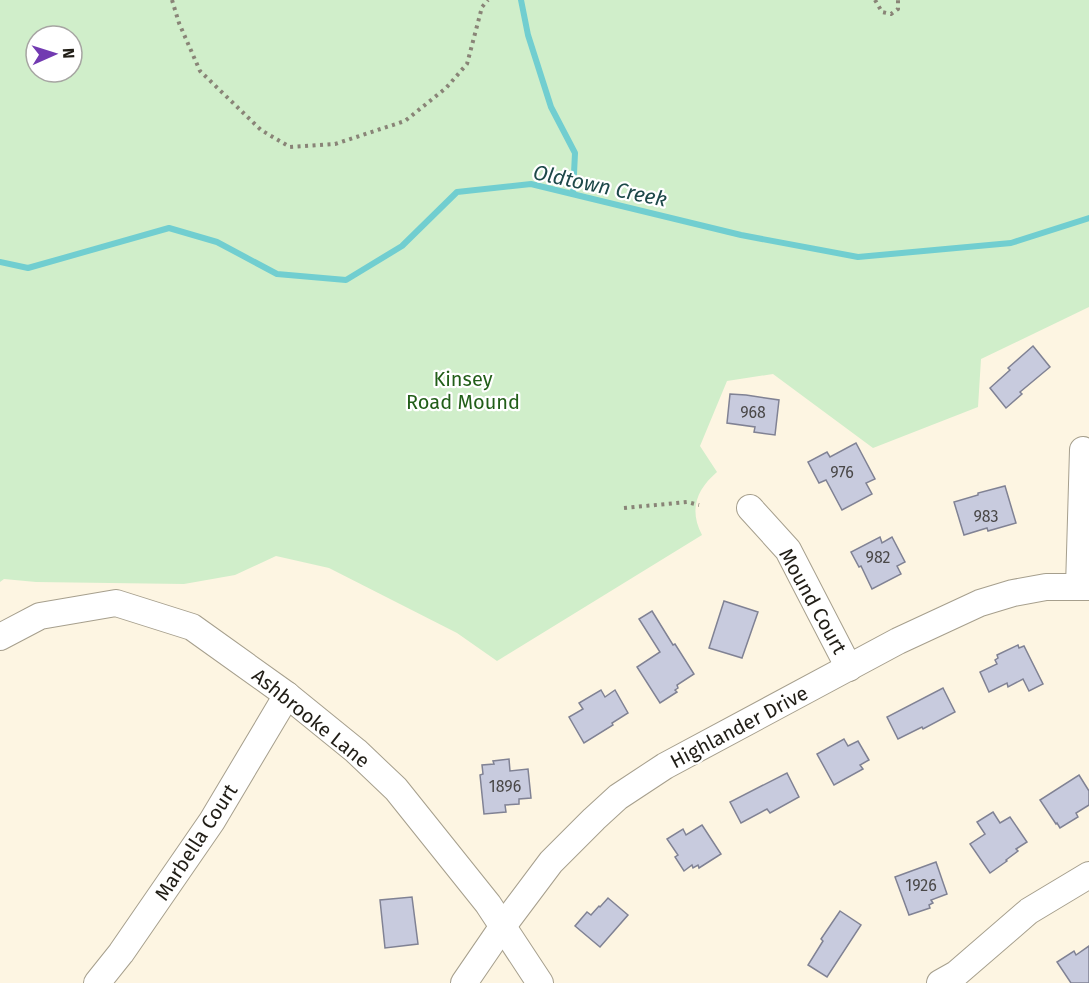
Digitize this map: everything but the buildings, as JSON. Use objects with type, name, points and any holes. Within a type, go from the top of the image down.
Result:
[{"type":"street","points":[[1083,450],[1084,587]]},
{"type":"street","name":"Mound Court","points":[[750,508],[788,550],[849,668]]},
{"type":"street","name":"Highlander Drive","points":[[464,983],[550,862],[618,796],[665,766],[791,698],[898,641],[980,603],[1013,592],[1046,587],[1084,587]]},
{"type":"street","name":"Ashbrooke Lane","points":[[0,637],[40,615],[116,603],[192,627],[287,695],[356,751],[396,789],[488,904],[540,983]]},
{"type":"street","name":"Marbella Court","points":[[98,983],[212,821],[287,695]]},
{"type":"street","points":[[940,983],[956,974],[1029,911],[1089,874]]},
{"type":"path","points":[[172,0],[201,71],[261,130],[290,147],[335,144],[405,121],[446,88],[467,64],[482,7],[488,0]]},
{"type":"path","points":[[875,0],[882,12],[891,14],[898,9],[898,0]]},
{"type":"path","points":[[624,508],[687,502],[699,505]]},
{"type":"green space","name":"Kinsey Road Mound","points":[[0,0],[1089,0],[1089,307],[981,359],[978,407],[873,448],[773,374],[727,381],[700,446],[717,472],[704,486],[695,509],[702,535],[497,661],[457,633],[329,568],[276,556],[235,575],[184,584],[36,582],[4,579],[0,582]]},
{"type":"waterway","points":[[521,0],[528,35],[551,107],[575,153],[573,194]]},
{"type":"waterway","name":"Oldtown Creek","points":[[0,262],[28,268],[169,228],[217,242],[277,274],[346,280],[402,246],[457,192],[531,184],[741,235],[858,257],[1011,243],[1089,218]]}]
